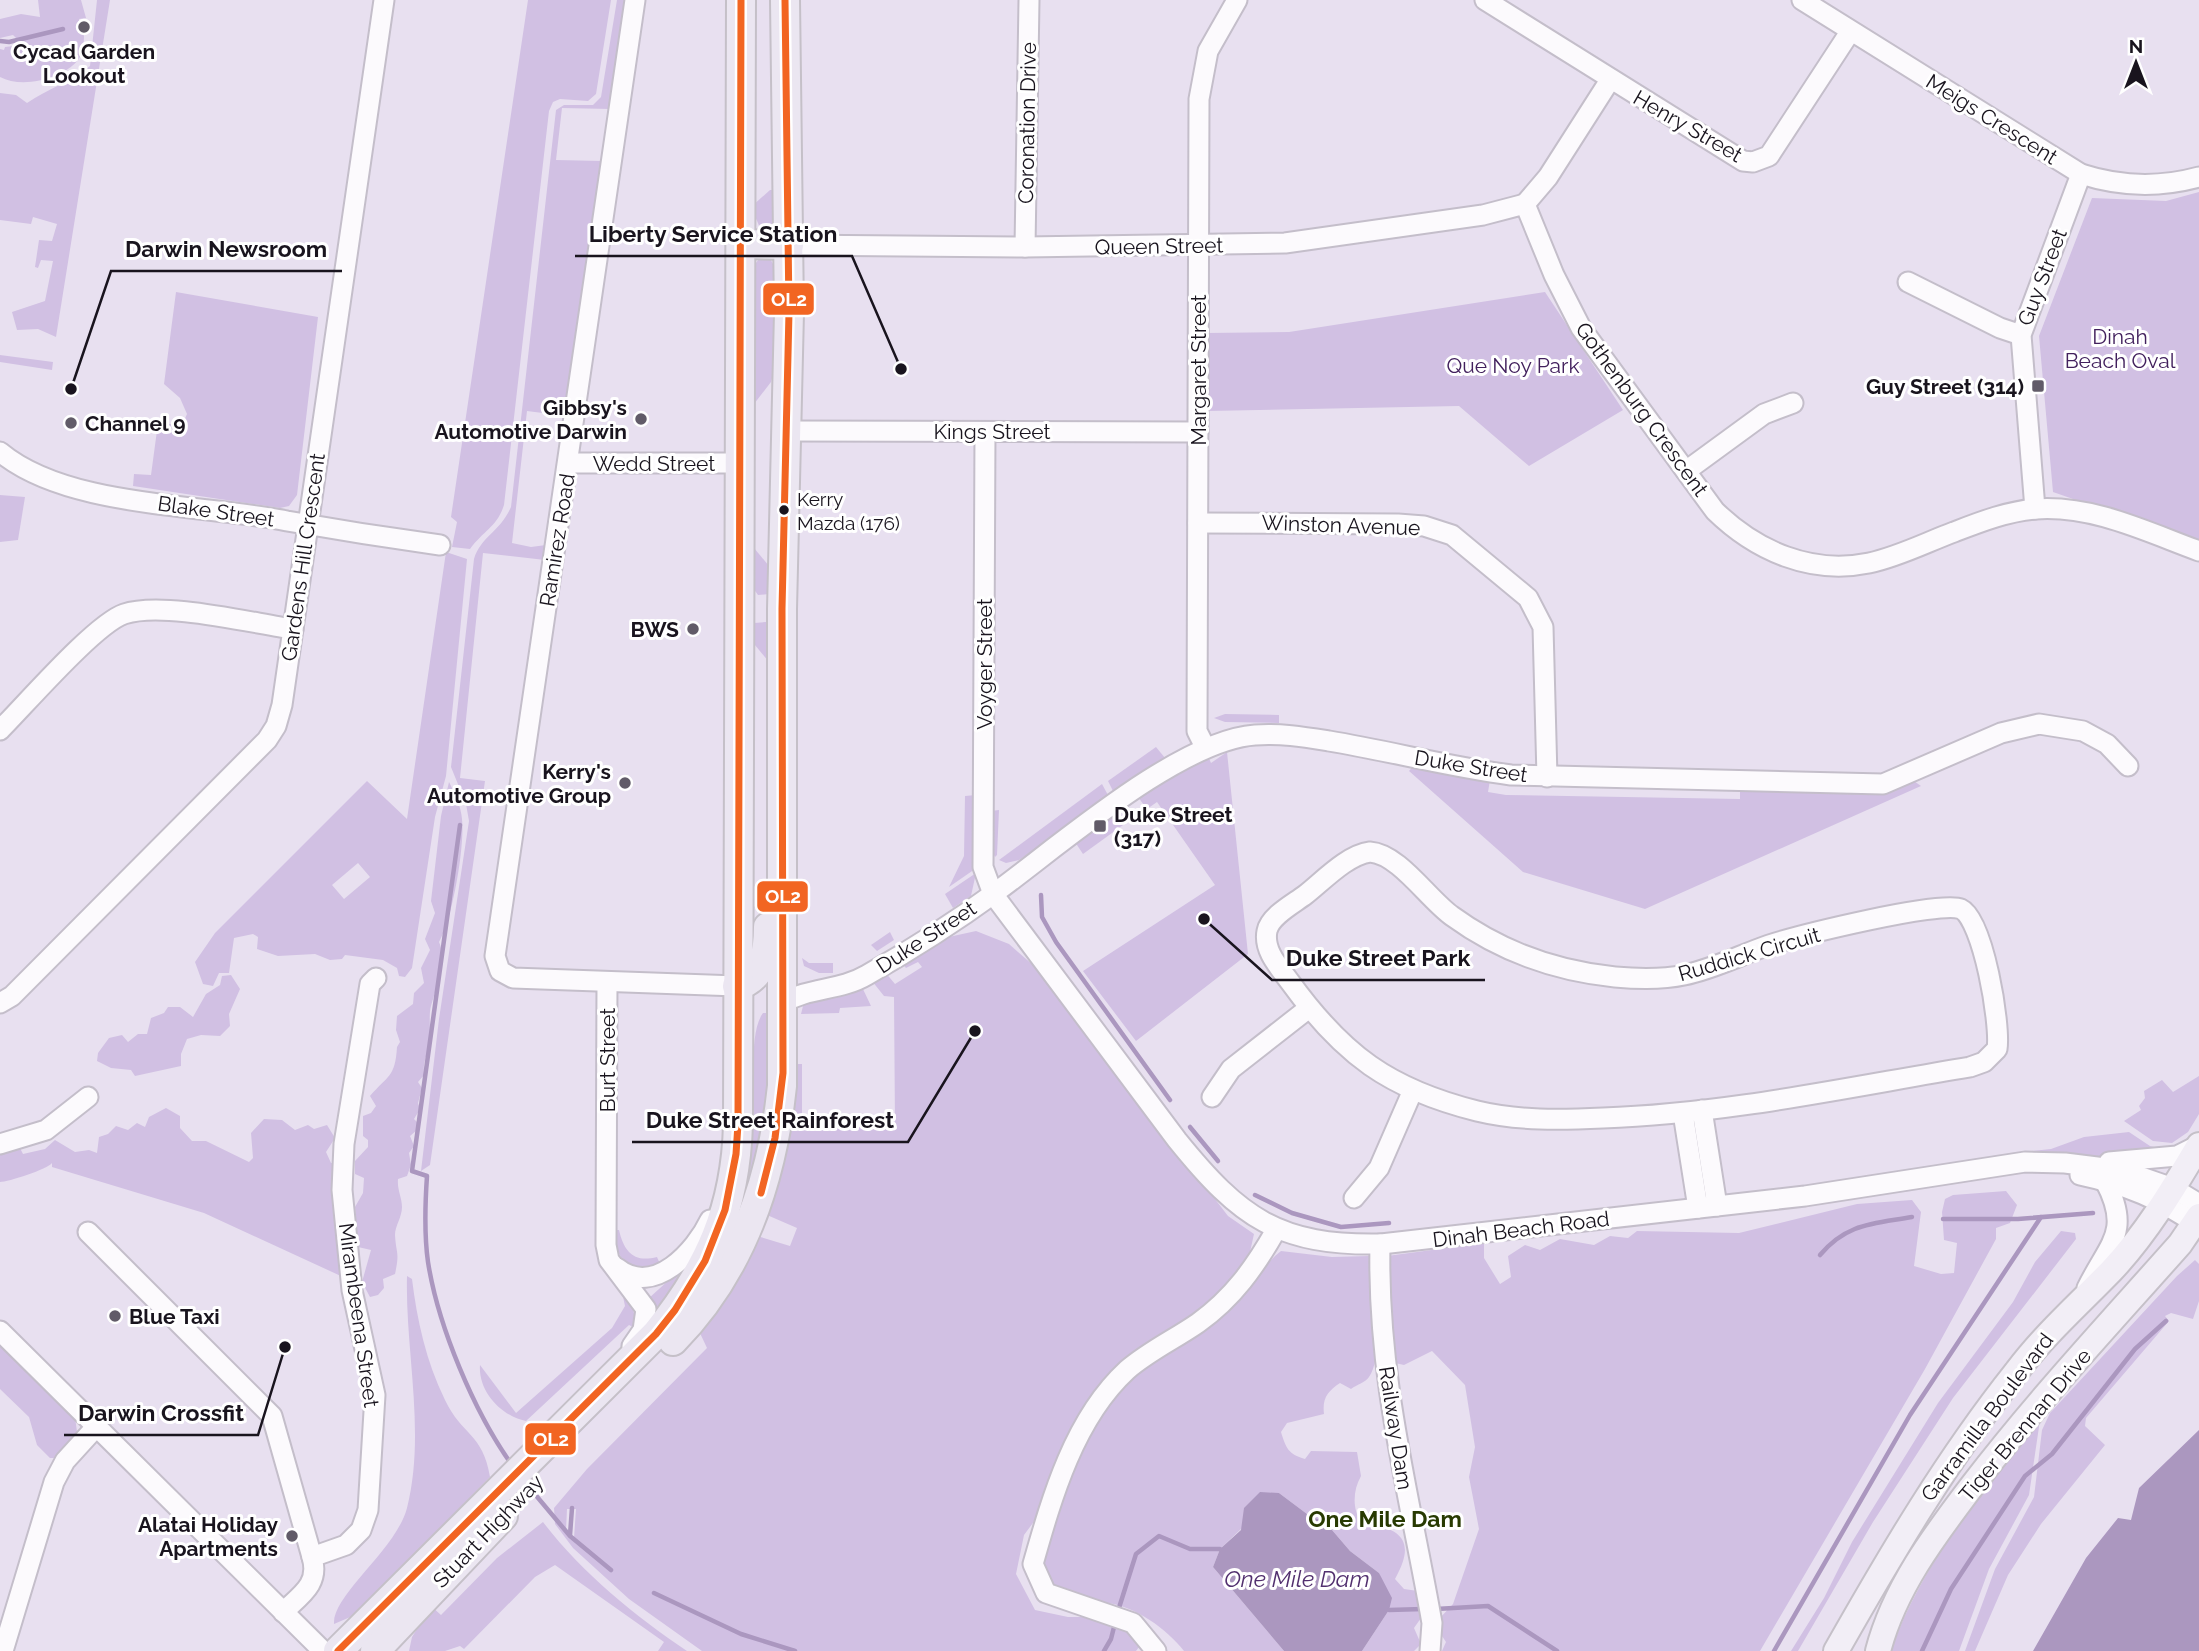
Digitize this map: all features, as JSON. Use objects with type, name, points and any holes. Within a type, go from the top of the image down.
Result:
[{"type":"highway","name":"Stuart Highway","points":[[375,1651],[428,1594],[536,1463],[656,1334],[697,1278],[727,1211],[737,1147],[741,0]]},
{"type":"highway","name":"Stuart Highway","points":[[536,1463],[684,1330],[718,1284],[734,1256],[762,1191],[775,1138],[782,1086],[783,991],[782,609],[789,245],[785,0]]},
{"type":"highway","points":[[742,244],[789,245]]},
{"type":"highway","points":[[739,608],[782,609]]},
{"type":"highway","points":[[737,986],[755,977],[767,949],[771,873],[783,807]]},
{"type":"highway","points":[[737,1061],[750,1040],[758,1000],[783,991]]},
{"type":"highway","name":"Stuart Highway","points":[[338,1651],[502,1503]]},
{"type":"main road","points":[[2169,1195],[2199,1145]]},
{"type":"main road","name":"Garramilla Boulevard","points":[[1836,1651],[1911,1521],[1977,1424],[2018,1370],[2081,1298],[2112,1270],[2169,1195]]},
{"type":"main road","name":"Tiger Brennan Drive","points":[[1878,1651],[1894,1606],[1937,1532],[1993,1459],[2180,1244],[2198,1217]]},
{"type":"street","name":"Gardens Hill Crescent","points":[[0,1003],[12,996],[108,902],[267,740],[280,717],[384,0]]},
{"type":"street","name":"Ramirez Road","points":[[607,983],[513,978],[500,971],[495,956],[635,0]]},
{"type":"street","name":"Coronation Drive","points":[[1025,247],[1029,0]]},
{"type":"street","name":"Margaret Street","points":[[1205,747],[1197,732],[1201,75],[1208,51],[1237,0]]},
{"type":"street","name":"Henry Street","points":[[1485,0],[1737,160],[1753,162],[1769,156],[1850,32]]},
{"type":"street","name":"Meigs Crescent","points":[[1808,2],[1850,32],[2081,174],[2127,186],[2182,182],[2199,177]]},
{"type":"street","points":[[1525,204],[1548,177],[1610,80]]},
{"type":"street","name":"Guy Street","points":[[2035,509],[2021,335],[2081,174]]},
{"type":"street","name":"Queen Street","points":[[789,245],[1198,246],[1323,240],[1483,215],[1525,204]]},
{"type":"street","name":"Gothenburg Crescent","points":[[1525,204],[1571,310],[1715,511],[1748,539],[1791,559],[1843,566],[1871,563],[1974,524],[2035,509],[2108,517],[2199,551]]},
{"type":"street","points":[[1908,282],[2000,328],[2021,335]]},
{"type":"street","points":[[1686,471],[1764,414],[1793,403]]},
{"type":"street","name":"Kings Street","points":[[787,431],[1198,432]]},
{"type":"street","name":"Voyger Street","points":[[985,432],[983,867],[993,894]]},
{"type":"street","name":"Blake Street","points":[[0,452],[29,473],[62,485],[306,526],[440,545]]},
{"type":"street","name":"Wedd Street","points":[[568,463],[740,463]]},
{"type":"street","name":"Winston Avenue","points":[[1198,523],[1398,524],[1424,526],[1452,535],[1528,598],[1543,627],[1547,777]]},
{"type":"street","points":[[0,730],[103,626],[125,614],[153,609],[293,629]]},
{"type":"street","name":"Duke Street","points":[[783,991],[864,977],[993,894],[1133,792],[1205,747],[1229,739],[1279,733],[1358,746],[1462,769],[1547,777],[1883,784],[2001,733],[2039,724],[2083,731],[2107,744],[2128,766]]},
{"type":"street","name":"Ruddick Circuit","points":[[1366,852],[1389,857],[1445,911],[1506,948],[1561,968],[1614,977],[1685,975],[1791,939],[1940,907],[1957,908],[1972,918],[1978,933],[1999,1032],[1997,1049],[1984,1062],[1970,1067],[1692,1111],[1579,1119],[1518,1118],[1479,1112],[1413,1090],[1364,1063],[1309,1008],[1270,953],[1267,937],[1269,926],[1340,867],[1366,852]]},
{"type":"street","name":"Dinah Beach Road","points":[[993,894],[1208,1178],[1241,1210],[1276,1230],[1345,1245],[1380,1244],[1805,1196],[2025,1163],[2066,1163],[2121,1170],[2169,1195],[2198,1217]]},
{"type":"street","name":"Mirambeena Street","points":[[313,1557],[346,1545],[361,1530],[368,1510],[375,1395],[352,1290],[342,1191],[344,1144],[370,984],[376,978]]},
{"type":"street","name":"Burt Street","points":[[614,1265],[607,1253],[606,1232],[607,983],[737,986]]},
{"type":"street","points":[[1212,1097],[1231,1069],[1309,1008]]},
{"type":"street","points":[[1354,1198],[1378,1168],[1413,1090]]},
{"type":"street","points":[[0,1143],[46,1130],[88,1097]]},
{"type":"street","points":[[1692,1111],[1708,1207]]},
{"type":"street","points":[[2066,1163],[2170,1157],[2199,1145]]},
{"type":"street","points":[[614,1265],[628,1275],[648,1276],[668,1270],[689,1253],[706,1229],[737,1147]]},
{"type":"street","points":[[1975,1170],[2059,1172],[2169,1195]]},
{"type":"street","points":[[2081,1298],[2117,1232],[2116,1202],[2105,1181]]},
{"type":"street","points":[[1156,1651],[1133,1623],[1046,1593],[1032,1564],[1044,1526],[1090,1415],[1129,1368],[1196,1324],[1237,1289],[1276,1230]]},
{"type":"street","points":[[88,1232],[272,1416],[316,1573],[311,1584],[283,1612]]},
{"type":"street","name":"Railway Dam","points":[[1380,1244],[1381,1323],[1388,1395],[1432,1623],[1430,1651]]},
{"type":"street","points":[[536,1463],[573,1405],[633,1345],[643,1330],[646,1317],[642,1301],[614,1265]]},
{"type":"street","points":[[0,1331],[323,1651]]},
{"type":"street","points":[[5,1646],[54,1482],[65,1461],[96,1427]]},
{"type":"street","points":[[397,1651],[408,1625],[428,1594]]},
{"type":"street","points":[[1867,1651],[1894,1606]]},
{"type":"green space","points":[[38,0],[81,0],[86,18],[79,19],[80,32],[84,32],[80,57],[63,72],[42,80],[19,82],[0,77],[0,49],[14,46],[17,39],[13,35],[0,38],[0,19],[21,14],[40,17]]},
{"type":"green space","points":[[97,0],[110,0],[56,337],[38,329],[17,330],[12,312],[45,301],[53,261],[41,260],[38,268],[35,267],[39,240],[52,241],[57,224],[33,217],[31,224],[0,220],[0,93],[16,95],[27,103],[90,66]]},
{"type":"green space","points":[[528,0],[611,0],[596,94],[588,101],[560,99],[553,102],[549,111],[504,505],[494,524],[470,549],[452,547],[457,522],[451,517]]},
{"type":"green space","points":[[617,0],[626,0],[610,109],[562,108],[556,160],[602,161],[566,416],[527,411],[512,543],[531,547],[546,545],[545,560],[483,553],[460,778],[485,781],[430,1165],[421,1171],[439,1019],[469,821],[466,804],[451,767],[474,559],[481,545],[502,522],[511,507],[556,110],[564,105],[593,105],[601,97]]},
{"type":"green space","points":[[770,190],[774,190],[775,219],[770,227],[761,230],[751,207]]},
{"type":"green space","name":"Dinah Beach Oval","points":[[2199,192],[2199,543],[2053,492],[2039,336],[2092,198],[2166,201]]},
{"type":"green space","points":[[761,256],[770,258],[774,266],[774,372],[771,382],[754,404],[753,267]]},
{"type":"green space","points":[[176,292],[318,317],[297,495],[289,506],[280,508],[133,486],[134,474],[151,475],[158,423],[182,425],[187,414],[180,398],[164,384]]},
{"type":"green space","name":"Que Noy Park","points":[[1545,292],[1623,410],[1529,466],[1459,406],[1208,411],[1206,333],[1289,332]]},
{"type":"green space","points":[[0,355],[53,362],[52,370],[0,362]]},
{"type":"green space","points":[[0,495],[25,497],[18,540],[0,542]]},
{"type":"green space","points":[[754,548],[769,566],[769,594],[758,595],[750,584]]},
{"type":"green space","points":[[446,552],[467,559],[446,776],[435,817],[412,968],[405,977],[399,976],[397,968],[383,960],[345,955],[342,959],[330,960],[315,954],[278,956],[257,949],[258,937],[253,934],[234,938],[229,973],[219,973],[213,986],[203,984],[195,962],[215,933],[367,781],[407,819]],"holes":[[[358,863],[370,877],[344,899],[332,885]]]},
{"type":"green space","points":[[754,623],[769,624],[769,662],[750,639]]},
{"type":"green space","points":[[1225,714],[1279,715],[1279,723],[1225,722],[1214,718]]},
{"type":"green space","points":[[1156,747],[1165,758],[1114,793],[1108,781]]},
{"type":"green space","points":[[1227,752],[1248,954],[1136,1041],[1083,971],[1215,885],[1157,802],[1147,809],[1138,797],[1207,754],[1211,763]]},
{"type":"green space","points":[[1415,764],[1490,780],[1488,792],[1506,795],[1740,799],[1740,787],[1911,779],[1921,786],[1645,909],[1523,872],[1409,771]]},
{"type":"green space","points":[[449,782],[461,814],[459,864],[453,901],[439,942],[441,965],[430,1009],[430,1039],[424,1075],[418,1082],[422,1088],[418,1103],[420,1109],[414,1119],[418,1123],[417,1130],[410,1136],[414,1146],[409,1153],[411,1165],[407,1176],[398,1179],[402,1207],[395,1232],[395,1274],[383,1279],[384,1288],[378,1295],[370,1297],[362,1282],[371,1250],[358,1247],[355,1207],[363,1193],[364,1178],[355,1174],[355,1161],[368,1147],[368,1140],[363,1136],[363,1116],[371,1113],[376,1106],[370,1096],[390,1075],[394,1065],[400,1042],[396,1030],[397,1016],[413,1004],[414,993],[424,983],[421,968],[430,950],[425,939],[435,913],[431,901],[441,816]]},
{"type":"green space","points":[[1102,784],[1109,797],[1019,860],[1006,863],[999,860]]},
{"type":"green space","points":[[976,795],[975,869],[949,887],[964,856],[965,796]]},
{"type":"green space","points":[[1127,805],[1134,817],[1083,854],[1075,842]]},
{"type":"green space","points":[[999,810],[995,857],[992,851],[991,811]]},
{"type":"green space","points":[[976,873],[971,896],[953,908],[945,894]]},
{"type":"green space","points":[[976,931],[1009,944],[1041,972],[1228,1216],[1254,1234],[1248,1261],[1233,1283],[1193,1317],[1107,1376],[1082,1409],[1047,1504],[1024,1535],[1016,1574],[1035,1610],[1068,1617],[1096,1617],[1122,1624],[1142,1643],[1136,1651],[702,1651],[629,1599],[573,1548],[555,1524],[554,1508],[587,1469],[707,1348],[699,1331],[757,1236],[790,1246],[797,1228],[767,1215],[786,1151],[797,1064],[802,1064],[802,1124],[895,1125],[894,997],[884,996],[872,981],[885,972],[895,984],[922,967],[918,962],[906,968],[902,963],[944,938]],"holes":[[[567,1509],[576,1509],[574,1538],[566,1531]]]},
{"type":"green space","points":[[890,932],[894,940],[877,951],[871,945]]},
{"type":"green space","points":[[802,958],[809,963],[833,963],[833,973],[819,973],[804,966]]},
{"type":"green space","points":[[231,975],[240,989],[229,1014],[230,1026],[220,1036],[201,1035],[187,1039],[181,1054],[181,1066],[135,1076],[131,1070],[111,1068],[97,1061],[98,1053],[109,1038],[122,1035],[128,1042],[138,1034],[147,1034],[151,1018],[164,1013],[168,1007],[180,1007],[193,1017],[206,994],[220,985],[222,976]]},
{"type":"green space","points":[[862,987],[871,1006],[840,1008],[839,1013],[801,1014],[805,998],[845,994]]},
{"type":"green space","points":[[763,1013],[769,1013],[772,1018],[764,1160],[714,1260],[748,1164],[754,1118],[755,1036]]},
{"type":"green space","points":[[2199,1076],[2199,1114],[2188,1132],[2172,1143],[2153,1141],[2124,1121],[2141,1110],[2139,1106],[2145,1098],[2144,1091],[2162,1080],[2173,1092]]},
{"type":"green space","points":[[166,1108],[180,1116],[180,1128],[192,1141],[206,1141],[249,1162],[253,1158],[251,1133],[264,1119],[282,1120],[295,1130],[308,1125],[314,1129],[327,1125],[335,1138],[326,1152],[331,1163],[336,1163],[334,1218],[343,1277],[204,1213],[52,1167],[52,1163],[28,1175],[0,1182],[0,1149],[19,1146],[23,1154],[45,1149],[55,1140],[75,1152],[89,1150],[97,1153],[99,1137],[108,1134],[116,1126],[128,1130],[137,1123],[145,1127],[149,1117]]},
{"type":"green space","points":[[2129,1132],[2150,1146],[2166,1150],[2103,1157],[2031,1153],[2084,1137]]},
{"type":"green space","points":[[2006,1191],[2017,1205],[2010,1223],[1996,1228],[1996,1239],[1925,1369],[1760,1651],[1442,1651],[1446,1642],[1438,1630],[1439,1619],[1453,1604],[1479,1529],[1469,1477],[1475,1447],[1465,1385],[1432,1351],[1404,1365],[1395,1363],[1387,1256],[1484,1243],[1484,1258],[1500,1284],[1511,1277],[1508,1256],[1525,1245],[1540,1250],[1560,1239],[1594,1245],[1610,1236],[1628,1238],[1637,1231],[1739,1233],[1857,1204],[1912,1200],[1921,1212],[1914,1266],[1941,1274],[1954,1273],[1957,1243],[1944,1240],[1942,1212],[1945,1199],[1953,1195]]},
{"type":"green space","points":[[614,1230],[619,1230],[631,1254],[642,1258],[657,1257],[660,1264],[640,1267],[626,1263],[618,1251]]},
{"type":"green space","points":[[2061,1231],[2075,1233],[2076,1239],[1953,1398],[1873,1522],[1798,1651],[1791,1651],[1824,1598],[1852,1542],[1938,1403],[2013,1302],[2035,1262]]},
{"type":"green space","points":[[1281,1251],[1332,1257],[1369,1256],[1375,1300],[1377,1352],[1369,1377],[1351,1389],[1340,1383],[1327,1395],[1324,1414],[1287,1423],[1281,1432],[1288,1450],[1305,1459],[1311,1451],[1357,1452],[1361,1476],[1355,1499],[1358,1517],[1361,1522],[1386,1528],[1401,1538],[1405,1554],[1395,1579],[1404,1589],[1418,1591],[1421,1618],[1414,1628],[1421,1644],[1414,1651],[1362,1651],[1389,1610],[1379,1573],[1350,1551],[1326,1523],[1307,1514],[1279,1493],[1220,1549],[1213,1567],[1284,1651],[1184,1651],[1160,1627],[1139,1614],[1118,1605],[1074,1597],[1056,1589],[1041,1567],[1072,1467],[1095,1419],[1110,1398],[1140,1370],[1204,1329],[1228,1310]]},
{"type":"green space","points":[[2195,1260],[2199,1264],[2199,1301],[2193,1319],[2171,1313],[2165,1316],[2169,1321],[2086,1418],[2085,1426],[2105,1445],[2041,1524],[2008,1575],[1975,1651],[1965,1651],[1995,1569],[2034,1497],[2042,1430],[2050,1413]]},
{"type":"green space","points":[[676,1267],[688,1275],[654,1314],[648,1299],[670,1279],[668,1272]]},
{"type":"green space","points":[[407,1276],[412,1279],[423,1340],[438,1385],[458,1421],[482,1451],[490,1477],[355,1615],[334,1624],[336,1612],[343,1600],[391,1540],[407,1508],[415,1450],[415,1421]]},
{"type":"green space","points":[[621,1287],[632,1306],[633,1327],[629,1325],[526,1421],[508,1414],[493,1401],[483,1384],[480,1365],[516,1413],[612,1328],[625,1306]]},
{"type":"green space","points":[[0,1343],[75,1417],[77,1432],[56,1458],[50,1458],[37,1445],[29,1417],[0,1389]]},
{"type":"green space","points":[[2040,1420],[2029,1495],[1989,1569],[1959,1651],[1891,1651],[1918,1589],[1936,1559],[1976,1501]]},
{"type":"green space","points":[[543,1522],[592,1576],[648,1623],[687,1651],[658,1651],[664,1642],[555,1565],[535,1577],[464,1649],[460,1646],[445,1651],[409,1651],[412,1637],[431,1606],[441,1615],[497,1558]]},
{"type":"water","points":[[2199,1430],[2199,1651],[2033,1651],[2086,1558],[2118,1518],[2131,1520],[2139,1488]]},
{"type":"water","name":"One Mile Dam","points":[[1260,1492],[1279,1493],[1307,1514],[1326,1523],[1350,1551],[1379,1573],[1392,1598],[1389,1610],[1362,1651],[1284,1651],[1213,1567],[1220,1549],[1241,1530],[1244,1508]]},
{"type":"waterway","points":[[0,41],[9,42],[63,29]]},
{"type":"waterway","points":[[460,825],[412,1171],[427,1176],[425,1219],[428,1262],[449,1340],[484,1420],[512,1465]]},
{"type":"waterway","points":[[1041,895],[1042,917],[1056,942],[1170,1100]]},
{"type":"waterway","points":[[1190,1127],[1218,1161]]},
{"type":"waterway","points":[[1255,1195],[1292,1213],[1341,1227],[1389,1223]]},
{"type":"waterway","points":[[1943,1219],[2018,1219],[2093,1213]]},
{"type":"waterway","points":[[1820,1255],[1830,1244],[1851,1231],[1912,1217]]},
{"type":"waterway","points":[[1774,1651],[1910,1415],[2041,1217]]},
{"type":"waterway","points":[[1922,1651],[1951,1589],[2025,1476],[2052,1454],[2135,1349],[2166,1321]]},
{"type":"waterway","points":[[523,1480],[570,1536],[611,1570]]},
{"type":"waterway","points":[[570,1535],[572,1508]]},
{"type":"waterway","points":[[1118,1611],[1136,1554],[1159,1536],[1190,1549],[1220,1549]]},
{"type":"waterway","points":[[654,1593],[741,1634],[795,1651]]},
{"type":"waterway","points":[[1436,1609],[1488,1606],[1557,1651]]},
{"type":"waterway","points":[[1389,1610],[1423,1609]]},
{"type":"waterway","points":[[1104,1651],[1111,1639],[1115,1623]]},
{"type":"transit line","name":"OL2","points":[[338,1651],[656,1334],[675,1310],[705,1261],[725,1210],[736,1154],[738,1124],[741,0]]},
{"type":"transit line","name":"OL2","points":[[761,1193],[775,1138],[783,1073],[782,609],[789,312],[785,0]]},
{"type":"place","name":"Cycad Garden Lookout","points":[[84,27]]},
{"type":"place","name":"Liberty Service Station","points":[[901,369]]},
{"type":"place","name":"Guy Street (314)","points":[[2038,386]]},
{"type":"place","name":"Darwin Newsroom","points":[[71,389]]},
{"type":"place","name":"Gibbsy's Automotive Darwin","points":[[641,419]]},
{"type":"place","name":"Channel 9","points":[[71,423]]},
{"type":"place","name":"Kerry Mazda (176)","points":[[784,510]]},
{"type":"place","name":"BWS","points":[[693,629]]},
{"type":"place","name":"Kerry's Automotive Group","points":[[625,783]]},
{"type":"place","name":"Duke Street (317)","points":[[1100,826]]},
{"type":"place","name":"Duke Street Park","points":[[1204,919]]},
{"type":"place","name":"Duke Street Rainforest","points":[[975,1031]]},
{"type":"place","name":"Blue Taxi","points":[[115,1316]]},
{"type":"place","name":"Darwin Crossfit","points":[[285,1347]]},
{"type":"place","name":"Alatai Holiday Apartments","points":[[292,1536]]},
{"type":"district","name":"One Mile Dam","points":[[1385,1518]]}]
